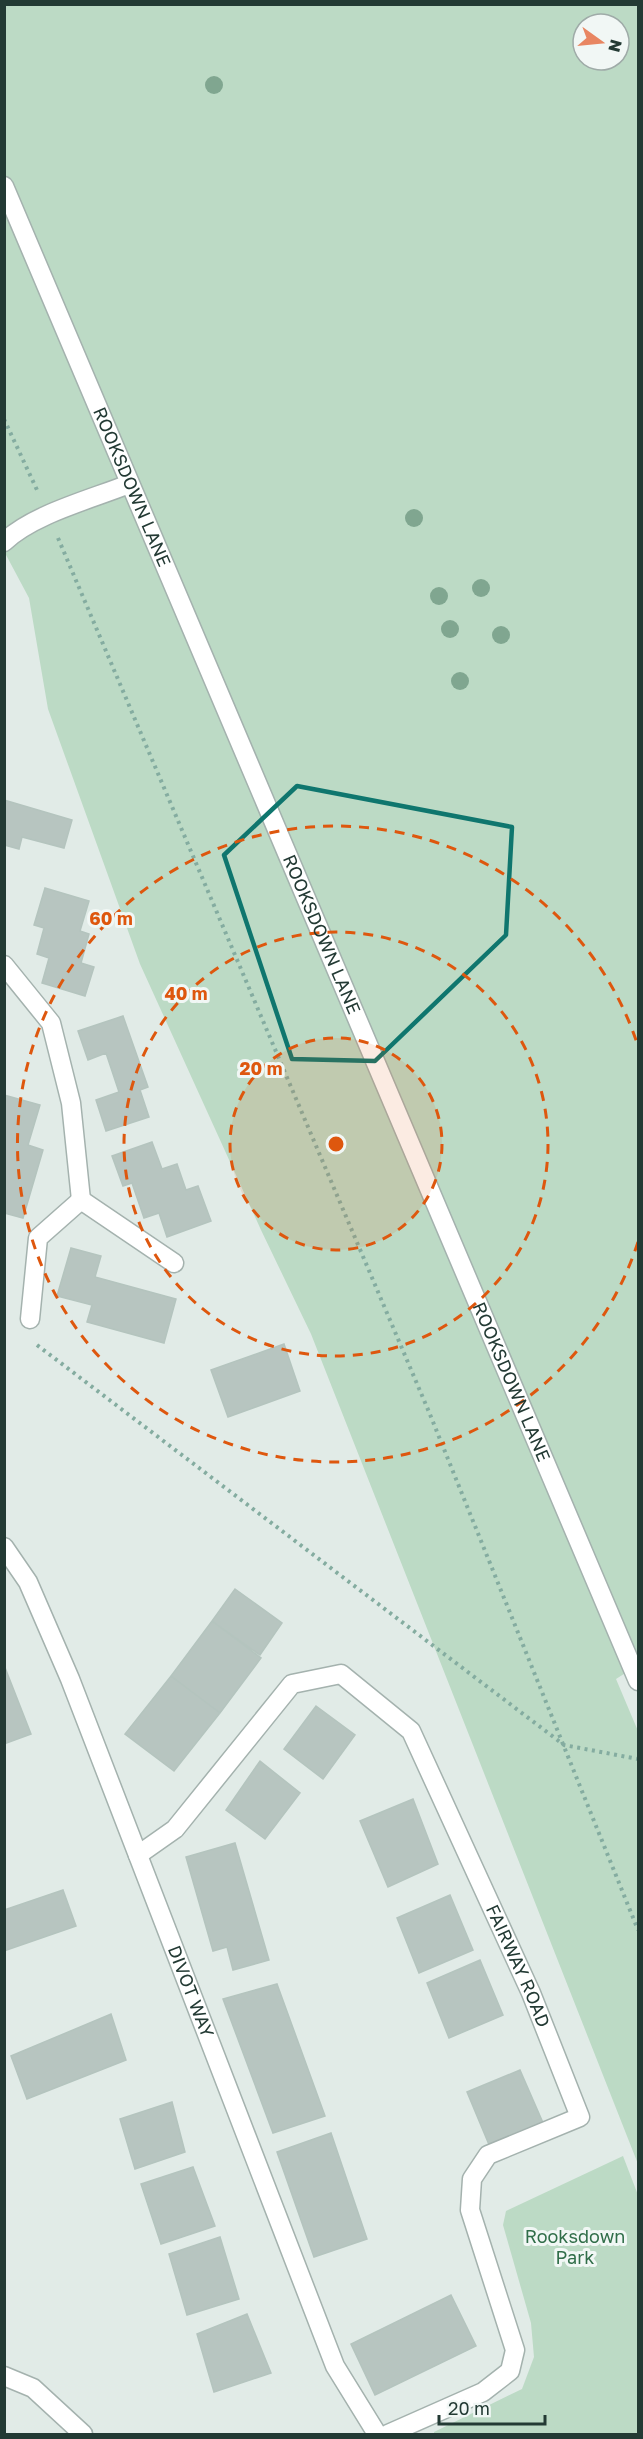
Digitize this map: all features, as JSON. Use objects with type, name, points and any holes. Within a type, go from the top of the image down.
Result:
[{"type":"street","name":"ROOKSDOWN LANE","points":[[4,186],[639,1681]]},
{"type":"street","points":[[4,542],[13,534],[48,516],[129,484]]},
{"type":"street","points":[[4,965],[51,1023],[71,1103],[81,1200],[174,1263]]},
{"type":"street","points":[[30,1319],[38,1238],[81,1200]]},
{"type":"street","name":"DIVOT WAY","points":[[4,1546],[28,1582],[70,1679],[335,2366],[377,2434]]},
{"type":"street","name":"FAIRWAY ROAD","points":[[138,1855],[175,1829],[292,1684],[341,1674],[411,1731],[531,1993],[580,2117],[488,2155],[472,2179],[471,2210],[515,2350],[510,2371],[483,2392],[388,2434]]},
{"type":"street","points":[[4,2376],[33,2388],[83,2434]]},
{"type":"path","points":[[4,419],[48,516],[429,1412],[639,1930]]},
{"type":"path","points":[[33,1342],[564,1745],[639,1759]]},
{"type":"highlighted area","points":[[297,786],[512,827],[506,935],[375,1061],[292,1059],[224,855]]},
{"type":"green space","points":[[4,5],[638,5],[638,1665],[616,1679],[638,1731],[638,2164],[311,1334],[140,964],[48,709],[29,598],[5,553]]},
{"type":"green space","name":"Rooksdown Park","points":[[623,2156],[638,2195],[638,2434],[434,2434],[522,2389],[534,2357],[531,2323],[503,2225],[506,2211]]},
{"type":"building","points":[[4,800],[72,820],[64,848],[22,837],[19,849],[4,845]]},
{"type":"building","points":[[45,888],[89,901],[80,931],[89,934],[81,963],[94,967],[85,996],[42,983],[49,958],[37,954],[44,928],[34,925]]},
{"type":"building","points":[[123,1016],[148,1087],[140,1090],[149,1117],[106,1131],[96,1100],[119,1092],[106,1053],[88,1060],[78,1031]]},
{"type":"building","points":[[4,1095],[40,1105],[28,1145],[43,1150],[23,1218],[4,1213]]},
{"type":"building","points":[[152,1142],[162,1169],[177,1164],[186,1190],[198,1186],[211,1221],[167,1237],[159,1213],[144,1218],[132,1183],[123,1186],[112,1156]]},
{"type":"building","points":[[71,1248],[101,1256],[95,1277],[176,1299],[164,1343],[87,1322],[92,1305],[57,1296]]},
{"type":"building","points":[[284,1344],[300,1391],[228,1417],[211,1370]]},
{"type":"building","points":[[235,1589],[282,1623],[260,1655],[212,1621]]},
{"type":"building","points":[[212,1621],[261,1658],[220,1713],[171,1676]]},
{"type":"building","points":[[4,1665],[31,1734],[4,1744]]},
{"type":"building","points":[[171,1676],[220,1713],[174,1771],[125,1734]]},
{"type":"building","points":[[316,1706],[355,1735],[323,1779],[284,1749]]},
{"type":"building","points":[[260,1761],[300,1793],[265,1839],[226,1810]]},
{"type":"building","points":[[413,1799],[438,1864],[388,1887],[360,1821]]},
{"type":"building","points":[[235,1843],[269,1960],[233,1970],[227,1947],[213,1951],[186,1857]]},
{"type":"building","points":[[63,1890],[76,1926],[4,1951],[4,1910]]},
{"type":"building","points":[[450,1895],[473,1950],[419,1973],[397,1918]]},
{"type":"building","points":[[480,1960],[503,2015],[449,2038],[427,1983]]},
{"type":"building","points":[[277,1984],[325,2116],[273,2133],[223,1999]]},
{"type":"building","points":[[111,2014],[126,2060],[27,2099],[11,2056]]},
{"type":"building","points":[[520,2070],[544,2125],[490,2147],[467,2092]]},
{"type":"building","points":[[172,2102],[185,2152],[135,2169],[120,2119]]},
{"type":"building","points":[[331,2133],[367,2239],[314,2257],[277,2152]]},
{"type":"building","points":[[193,2167],[215,2226],[161,2244],[141,2184]]},
{"type":"building","points":[[220,2237],[239,2299],[187,2315],[169,2254]]},
{"type":"building","points":[[451,2295],[476,2346],[375,2395],[351,2344]]},
{"type":"building","points":[[247,2314],[271,2373],[214,2392],[197,2334]]}]
